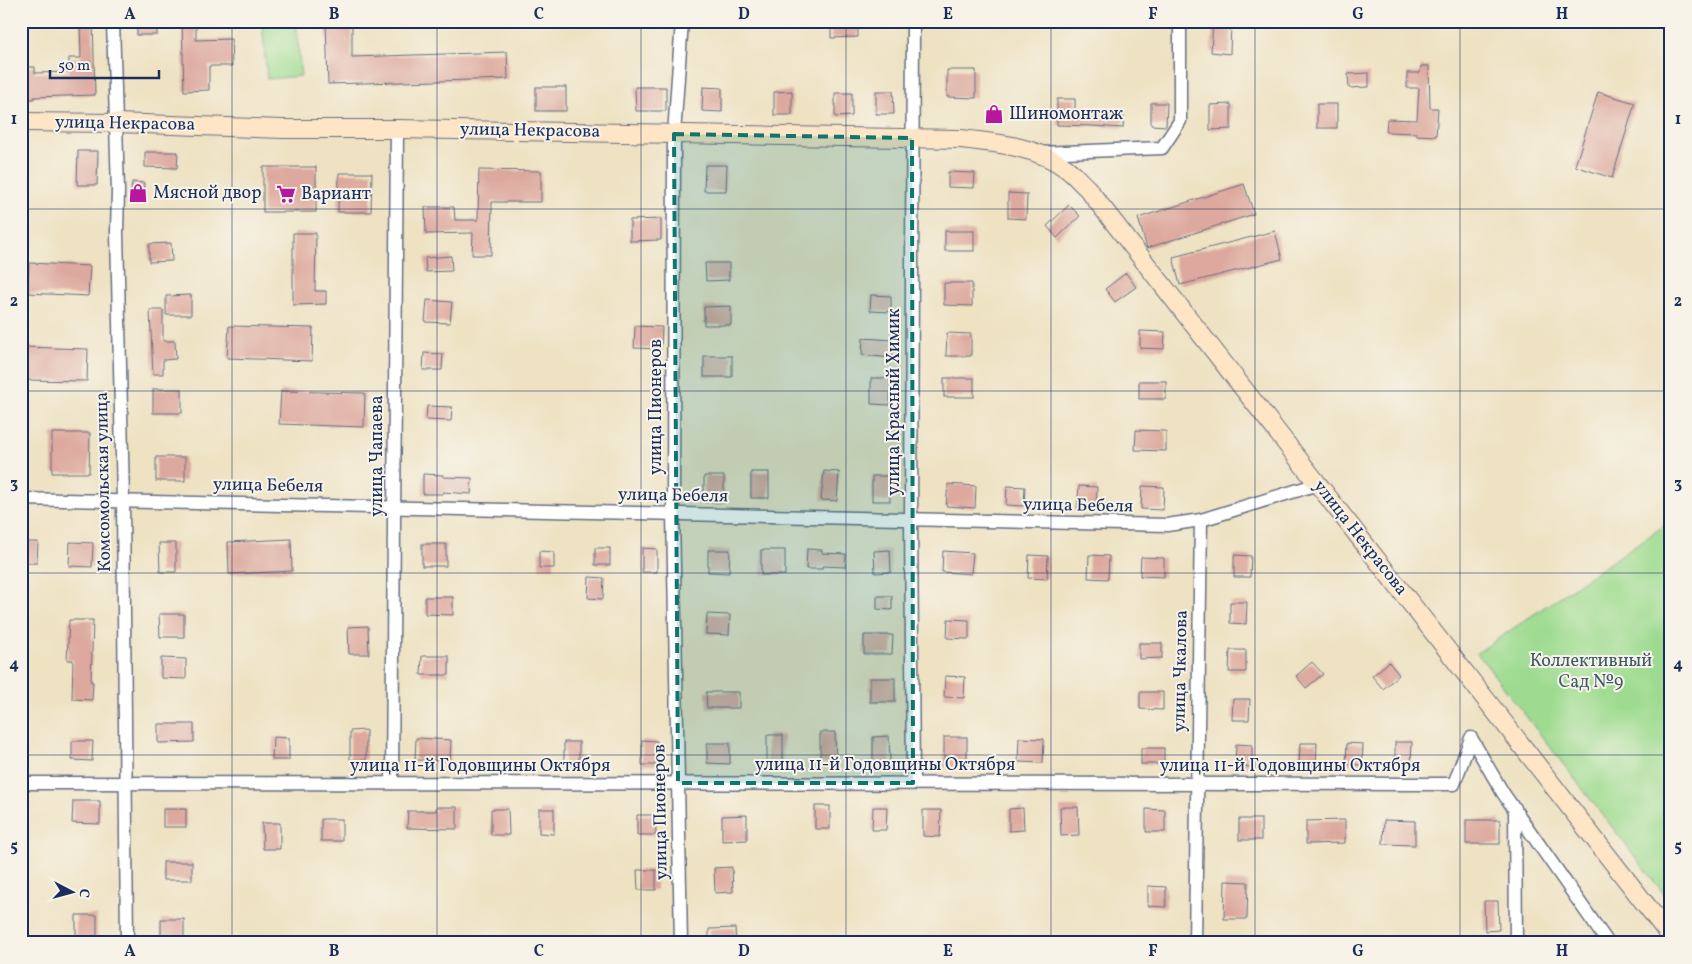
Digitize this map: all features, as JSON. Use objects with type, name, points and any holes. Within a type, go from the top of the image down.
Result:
[{"type":"street","name":"Комсомольская улица","points":[[113,21],[123,500],[127,943]]},
{"type":"street","name":"улица Пионеров","points":[[681,943],[673,513],[674,134],[682,21]]},
{"type":"street","name":"улица Красный Химик","points":[[913,21],[910,519],[913,783]]},
{"type":"street","name":"улица Некрасова","points":[[1038,153],[1162,148],[1180,121],[1180,21]]},
{"type":"street","name":"улица Некрасова","points":[[21,122],[116,123],[282,129],[397,129],[960,139],[1004,144],[1038,153],[1066,168],[1087,188],[1671,937]]},
{"type":"street","name":"улица Чапаева","points":[[392,783],[397,129]]},
{"type":"street","name":"улица Бебеля","points":[[21,499],[1167,525],[1201,520],[1318,484]]},
{"type":"street","name":"улица Чкалова","points":[[1195,943],[1201,520]]},
{"type":"street","name":"улица 11-й Годовщины Октября","points":[[21,783],[1454,784],[1471,738],[1503,793],[1608,943]]},
{"type":"street","points":[[1515,808],[1516,943]]},
{"type":"highlighted area","points":[[674,134],[912,138],[913,783],[678,783]]},
{"type":"green space","points":[[262,21],[296,21],[301,76],[267,79]]},
{"type":"green space","name":"Коллективный Сад №9","points":[[1671,521],[1671,903],[1477,653]]},
{"type":"building","points":[[80,21],[93,21],[95,95],[21,99],[21,67],[35,67],[35,73],[69,72],[69,58],[81,58]]},
{"type":"building","points":[[137,21],[157,21],[157,35],[137,35]]},
{"type":"building","points":[[182,21],[196,21],[196,40],[231,39],[232,66],[209,66],[209,90],[184,91]]},
{"type":"building","points":[[326,21],[352,21],[352,57],[507,52],[508,79],[328,84]]},
{"type":"building","points":[[831,21],[858,21],[858,37],[831,38]]},
{"type":"building","points":[[1213,21],[1231,21],[1230,54],[1211,52]]},
{"type":"building","points":[[1421,66],[1429,66],[1430,108],[1438,108],[1436,136],[1386,132],[1387,119],[1417,120],[1419,88],[1407,88],[1407,73],[1420,73]]},
{"type":"building","points":[[947,70],[976,70],[976,98],[947,97]]},
{"type":"building","points":[[1369,73],[1369,87],[1349,88],[1348,74]]},
{"type":"building","points":[[536,87],[566,87],[566,111],[536,111]]},
{"type":"building","points":[[635,87],[666,87],[666,111],[636,111]]},
{"type":"building","points":[[703,87],[722,88],[722,112],[702,111]]},
{"type":"building","points":[[792,91],[792,115],[774,115],[774,92]]},
{"type":"building","points":[[876,91],[893,91],[894,114],[876,114]]},
{"type":"building","points":[[1598,92],[1635,103],[1612,178],[1575,166]]},
{"type":"building","points":[[835,93],[852,93],[852,116],[835,117]]},
{"type":"building","points":[[1057,99],[1075,99],[1075,111],[1124,114],[1123,128],[1057,125]]},
{"type":"building","points":[[1151,103],[1167,103],[1166,126],[1151,125]]},
{"type":"building","points":[[1231,104],[1231,129],[1210,130],[1210,105]]},
{"type":"building","points":[[1317,104],[1337,104],[1337,128],[1317,128]]},
{"type":"building","points":[[78,151],[98,151],[97,185],[77,185]]},
{"type":"building","points":[[145,152],[178,152],[177,168],[145,167]]},
{"type":"building","points":[[705,165],[727,165],[726,191],[704,191]]},
{"type":"building","points":[[263,167],[316,167],[316,212],[263,212]]},
{"type":"building","points":[[479,170],[541,171],[541,202],[492,202],[491,255],[472,255],[473,233],[426,234],[425,207],[454,207],[455,220],[478,220]]},
{"type":"building","points":[[948,172],[975,173],[974,188],[948,187]]},
{"type":"building","points":[[339,173],[372,173],[371,212],[338,212]]},
{"type":"building","points":[[132,182],[144,183],[142,204],[130,202]]},
{"type":"building","points":[[1244,184],[1254,214],[1147,248],[1138,218]]},
{"type":"building","points":[[1008,193],[1027,194],[1026,219],[1008,218]]},
{"type":"building","points":[[1069,205],[1080,216],[1057,238],[1047,226]]},
{"type":"building","points":[[661,219],[661,240],[630,241],[630,220]]},
{"type":"building","points":[[945,231],[974,231],[974,251],[945,251]]},
{"type":"building","points":[[1275,231],[1282,259],[1180,285],[1173,257]]},
{"type":"building","points":[[293,233],[316,233],[315,291],[326,291],[326,304],[293,305]]},
{"type":"building","points":[[171,243],[172,261],[149,262],[149,244]]},
{"type":"building","points":[[451,256],[452,271],[426,272],[425,258]]},
{"type":"building","points":[[29,263],[90,266],[88,296],[28,293]]},
{"type":"building","points":[[705,263],[729,263],[729,280],[706,281]]},
{"type":"building","points":[[1126,273],[1136,287],[1115,302],[1105,289]]},
{"type":"building","points":[[944,283],[972,283],[972,306],[944,305]]},
{"type":"building","points":[[191,295],[191,315],[166,315],[166,296]]},
{"type":"building","points":[[871,295],[891,296],[891,312],[870,311]]},
{"type":"building","points":[[427,300],[452,302],[450,323],[425,322]]},
{"type":"building","points":[[731,306],[731,325],[704,325],[704,307]]},
{"type":"building","points":[[150,310],[163,310],[163,341],[175,341],[176,359],[163,360],[163,374],[153,374]]},
{"type":"building","points":[[229,326],[313,328],[312,361],[227,358]]},
{"type":"building","points":[[635,326],[662,327],[661,349],[634,348]]},
{"type":"building","points":[[1140,331],[1165,332],[1164,349],[1140,348]]},
{"type":"building","points":[[947,333],[971,334],[971,356],[946,356]]},
{"type":"building","points":[[863,338],[893,340],[892,358],[862,355]]},
{"type":"building","points":[[23,347],[88,349],[87,381],[23,380]]},
{"type":"building","points":[[424,353],[443,354],[442,370],[423,370]]},
{"type":"building","points":[[704,356],[732,356],[732,377],[704,377]]},
{"type":"building","points":[[871,378],[890,378],[890,405],[871,404]]},
{"type":"building","points":[[944,378],[974,378],[974,397],[944,397]]},
{"type":"building","points":[[1139,381],[1166,381],[1166,399],[1139,399]]},
{"type":"building","points":[[153,389],[182,389],[182,413],[153,413]]},
{"type":"building","points":[[281,391],[365,393],[364,427],[279,424]]},
{"type":"building","points":[[427,406],[452,407],[451,421],[426,420]]},
{"type":"building","points":[[1136,430],[1166,431],[1166,451],[1135,450]]},
{"type":"building","points":[[52,433],[90,433],[89,473],[52,473]]},
{"type":"building","points":[[156,457],[185,457],[185,481],[156,481]]},
{"type":"building","points":[[824,471],[839,472],[837,501],[821,500]]},
{"type":"building","points":[[751,472],[769,472],[769,498],[751,498]]},
{"type":"building","points":[[423,474],[472,478],[471,494],[443,492],[443,494],[423,494]]},
{"type":"building","points":[[704,476],[724,476],[724,503],[704,502]]},
{"type":"building","points":[[872,476],[890,476],[890,501],[872,501]]},
{"type":"building","points":[[948,484],[976,486],[975,508],[946,506]]},
{"type":"building","points":[[1007,486],[1025,487],[1024,506],[1006,505]]},
{"type":"building","points":[[1079,486],[1097,487],[1096,511],[1077,510]]},
{"type":"building","points":[[1142,486],[1164,487],[1163,510],[1141,509]]},
{"type":"building","points":[[291,539],[292,571],[229,574],[228,542]]},
{"type":"building","points":[[21,542],[38,542],[37,563],[21,563]]},
{"type":"building","points":[[70,542],[93,543],[92,567],[69,566]]},
{"type":"building","points":[[159,543],[176,543],[176,572],[160,572]]},
{"type":"building","points":[[422,544],[446,544],[446,566],[422,566]]},
{"type":"building","points":[[595,548],[610,548],[610,565],[595,565]]},
{"type":"building","points":[[642,548],[657,549],[657,572],[642,572]]},
{"type":"building","points":[[807,549],[822,550],[822,553],[846,554],[845,567],[822,566],[822,569],[806,569]]},
{"type":"building","points":[[708,550],[730,550],[729,573],[708,572]]},
{"type":"building","points":[[761,550],[785,550],[785,575],[761,575]]},
{"type":"building","points":[[890,550],[891,572],[875,573],[874,551]]},
{"type":"building","points":[[539,551],[554,552],[554,568],[539,568]]},
{"type":"building","points":[[943,551],[973,553],[971,574],[942,572]]},
{"type":"building","points":[[1029,555],[1048,556],[1047,579],[1028,578]]},
{"type":"building","points":[[1089,555],[1109,556],[1108,579],[1088,578]]},
{"type":"building","points":[[1234,555],[1251,556],[1250,577],[1234,577]]},
{"type":"building","points":[[1141,557],[1164,558],[1164,577],[1140,576]]},
{"type":"building","points":[[589,577],[604,578],[603,599],[588,598]]},
{"type":"building","points":[[877,596],[892,596],[892,610],[877,609]]},
{"type":"building","points":[[425,597],[453,597],[453,615],[425,614]]},
{"type":"building","points":[[1230,602],[1247,602],[1246,624],[1230,623]]},
{"type":"building","points":[[159,614],[184,614],[184,637],[160,637]]},
{"type":"building","points":[[707,614],[730,615],[729,635],[706,634]]},
{"type":"building","points":[[948,619],[969,620],[969,639],[947,638]]},
{"type":"building","points":[[69,620],[93,620],[92,700],[72,699],[73,660],[67,660]]},
{"type":"building","points":[[368,626],[369,654],[349,654],[348,627]]},
{"type":"building","points":[[864,635],[893,635],[892,654],[864,654]]},
{"type":"building","points":[[1139,643],[1162,643],[1162,658],[1139,659]]},
{"type":"building","points":[[1230,650],[1246,650],[1246,672],[1229,672]]},
{"type":"building","points":[[422,656],[449,656],[449,675],[421,675]]},
{"type":"building","points":[[161,658],[186,659],[186,679],[161,678]]},
{"type":"building","points":[[1312,662],[1323,674],[1306,688],[1296,676]]},
{"type":"building","points":[[1389,662],[1399,675],[1383,689],[1372,676]]},
{"type":"building","points":[[945,676],[965,677],[964,698],[944,697]]},
{"type":"building","points":[[870,678],[895,678],[895,702],[870,702]]},
{"type":"building","points":[[706,692],[739,692],[739,708],[707,708]]},
{"type":"building","points":[[1140,692],[1163,692],[1163,710],[1140,709]]},
{"type":"building","points":[[1233,699],[1250,699],[1249,720],[1232,720]]},
{"type":"building","points":[[158,724],[194,724],[194,742],[158,743]]},
{"type":"building","points":[[366,730],[366,760],[350,760],[350,731]]},
{"type":"building","points":[[820,732],[835,732],[836,763],[820,763]]},
{"type":"building","points":[[767,735],[783,735],[783,765],[767,764]]},
{"type":"building","points":[[889,736],[890,762],[873,762],[873,737]]},
{"type":"building","points":[[273,737],[289,738],[289,760],[272,760]]},
{"type":"building","points":[[944,737],[967,737],[967,767],[944,767]]},
{"type":"building","points":[[416,738],[451,740],[450,761],[415,760]]},
{"type":"building","points":[[1019,738],[1044,739],[1043,763],[1018,762]]},
{"type":"building","points":[[642,740],[657,741],[657,765],[642,765]]},
{"type":"building","points":[[72,741],[93,741],[92,761],[72,760]]},
{"type":"building","points":[[564,742],[579,742],[579,765],[564,765]]},
{"type":"building","points":[[1395,742],[1412,742],[1411,764],[1395,763]]},
{"type":"building","points":[[707,743],[730,743],[730,764],[707,763]]},
{"type":"building","points":[[1300,743],[1317,743],[1316,765],[1299,764]]},
{"type":"building","points":[[1347,743],[1363,744],[1362,765],[1346,764]]},
{"type":"building","points":[[1236,744],[1252,745],[1252,767],[1235,766]]},
{"type":"building","points":[[1141,748],[1164,748],[1164,764],[1141,764]]},
{"type":"building","points":[[73,801],[100,801],[100,824],[72,823]]},
{"type":"building","points":[[815,806],[830,806],[830,829],[815,829]]},
{"type":"building","points":[[436,807],[457,807],[457,829],[407,828],[408,811],[436,811]]},
{"type":"building","points":[[873,807],[887,807],[886,830],[872,830]]},
{"type":"building","points":[[1060,807],[1078,807],[1079,835],[1061,836]]},
{"type":"building","points":[[1023,808],[1024,830],[1009,831],[1009,809]]},
{"type":"building","points":[[163,809],[186,809],[186,827],[163,827]]},
{"type":"building","points":[[491,809],[508,809],[509,835],[491,835]]},
{"type":"building","points":[[539,809],[554,809],[554,834],[539,833]]},
{"type":"building","points":[[1146,809],[1165,810],[1165,832],[1146,832]]},
{"type":"building","points":[[923,810],[941,810],[940,837],[923,836]]},
{"type":"building","points":[[637,815],[655,815],[656,835],[637,835]]},
{"type":"building","points":[[747,815],[747,840],[722,841],[722,816]]},
{"type":"building","points":[[321,819],[342,819],[342,841],[321,841]]},
{"type":"building","points":[[1239,819],[1261,819],[1261,840],[1239,840]]},
{"type":"building","points":[[1345,820],[1345,843],[1306,844],[1306,821]]},
{"type":"building","points":[[1384,820],[1415,821],[1415,845],[1383,844]]},
{"type":"building","points":[[1466,820],[1500,820],[1500,844],[1466,844]]},
{"type":"building","points":[[262,823],[280,823],[280,849],[263,849]]},
{"type":"building","points":[[163,862],[192,862],[192,880],[163,880]]},
{"type":"building","points":[[732,867],[733,892],[715,893],[714,868]]},
{"type":"building","points":[[637,870],[656,870],[656,890],[638,890]]},
{"type":"building","points":[[1225,881],[1248,882],[1247,919],[1224,919]]},
{"type":"building","points":[[1148,886],[1166,887],[1166,907],[1148,906]]},
{"type":"building","points":[[1484,901],[1498,901],[1499,930],[1485,931]]},
{"type":"building","points":[[76,915],[97,915],[97,943],[76,942]]},
{"type":"building","points":[[161,919],[184,919],[184,938],[161,938]]},
{"type":"building","points":[[735,928],[736,943],[709,943],[709,929]]},
{"type":"place","name":"Шиномонтаж","points":[[994,114]]},
{"type":"place","name":"Мясной двор","points":[[138,193]]},
{"type":"place","name":"Вариант","points":[[286,194]]}]
